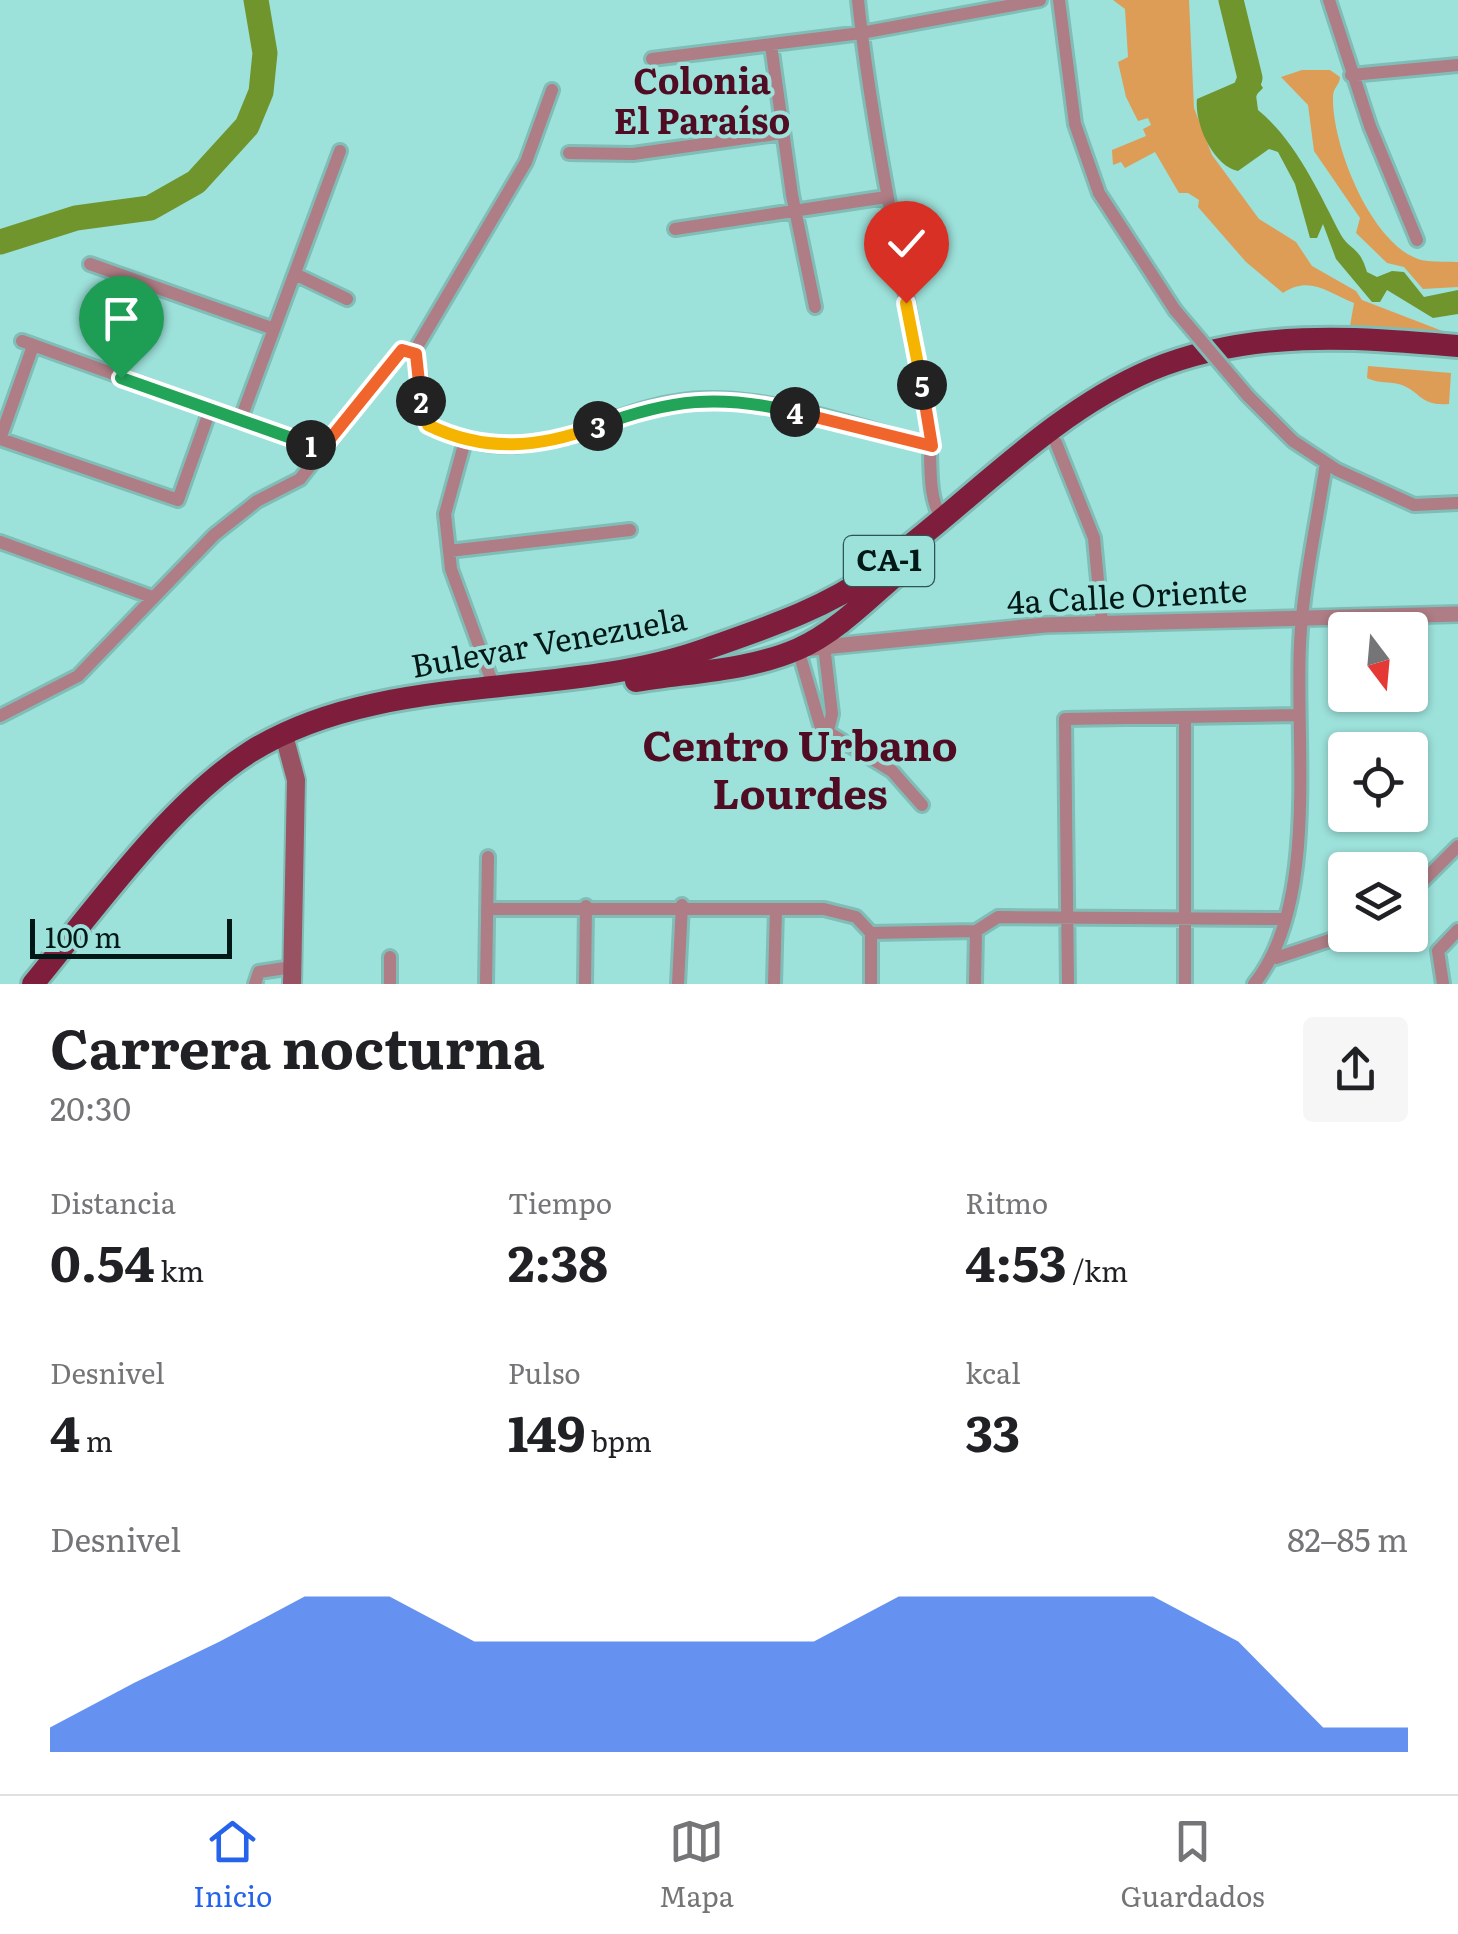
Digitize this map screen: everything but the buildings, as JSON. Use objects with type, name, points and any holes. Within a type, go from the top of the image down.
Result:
[{"type":"highway","name":"Bulevar Venezuela","points":[[33,984],[176,814],[251,752],[319,722],[389,704],[644,665],[698,652],[799,614],[873,574],[1070,418],[1154,369],[1214,350],[1292,339],[1337,337],[1458,346]]},
{"type":"highway","name":"Bulevar Venezuela","points":[[51,984],[191,817],[240,775],[287,744],[356,726],[733,667],[824,641],[1056,443],[1148,388],[1242,358],[1330,350],[1458,359]]},
{"type":"highway","points":[[798,649],[790,638],[790,630],[799,614]]},
{"type":"highway","points":[[251,752],[287,744],[319,722]]},
{"type":"main road","points":[[287,744],[296,794],[292,976]]},
{"type":"street","points":[[858,0],[886,197],[932,446],[935,504],[942,518]]},
{"type":"street","points":[[652,59],[862,33],[958,7],[1040,0]]},
{"type":"street","points":[[1059,0],[1075,124],[1099,193],[1174,310],[1280,430],[1326,464],[1411,504],[1458,503]]},
{"type":"street","points":[[1329,0],[1351,75],[1417,240]]},
{"type":"street","points":[[771,46],[782,133],[816,307]]},
{"type":"street","points":[[1351,75],[1458,65]]},
{"type":"street","points":[[552,90],[526,162],[414,352],[428,425],[465,441],[517,446],[554,442],[660,405],[708,399],[764,405],[932,446]]},
{"type":"street","points":[[570,153],[633,154],[782,133]]},
{"type":"street","points":[[240,421],[340,151]]},
{"type":"street","points":[[675,229],[795,207],[886,197]]},
{"type":"street","points":[[90,264],[274,330]]},
{"type":"street","points":[[297,275],[347,299]]},
{"type":"street","points":[[210,410],[178,500],[0,439],[27,344],[322,449]]},
{"type":"street","points":[[0,716],[78,676],[221,528],[257,501],[300,479],[402,350],[414,352]]},
{"type":"street","points":[[465,441],[446,514],[451,569],[494,687]]},
{"type":"street","points":[[1056,443],[1094,538],[1102,623]]},
{"type":"street","points":[[1276,958],[1300,854],[1298,715],[1302,618],[1326,464]]},
{"type":"street","points":[[449,551],[630,530]]},
{"type":"street","points":[[0,542],[152,597]]},
{"type":"street","name":"4a Calle Oriente","points":[[824,641],[1102,623],[1458,614]]},
{"type":"street","points":[[824,641],[832,714],[827,734]]},
{"type":"street","points":[[798,649],[812,710],[827,734],[887,766],[922,805]]},
{"type":"street","points":[[1068,984],[1065,718],[1298,715]]},
{"type":"street","points":[[1184,984],[1185,717]]},
{"type":"street","points":[[1428,876],[1458,846]]},
{"type":"street","points":[[486,984],[488,857]]},
{"type":"street","points":[[585,984],[586,906]]},
{"type":"street","points":[[678,984],[682,906]]},
{"type":"street","points":[[487,909],[829,909],[856,918],[871,933],[871,984]]},
{"type":"street","points":[[774,984],[776,909]]},
{"type":"street","points":[[871,933],[976,931],[998,917],[1282,919]]},
{"type":"street","points":[[1444,984],[1438,951],[1458,930]]},
{"type":"street","points":[[975,984],[976,931]]},
{"type":"street","points":[[1254,984],[1276,958],[1328,941]]},
{"type":"street","points":[[390,957],[390,984]]},
{"type":"street","points":[[255,984],[259,972],[292,976]]},
{"type":"shaded area","points":[[1113,0],[1189,0],[1194,108],[1212,155],[1259,219],[1296,242],[1312,266],[1356,291],[1362,300],[1458,337],[1350,326],[1354,303],[1310,286],[1283,293],[1246,262],[1198,207],[1199,200],[1179,193],[1155,152],[1125,168],[1121,162],[1113,165],[1112,150],[1146,136],[1143,129],[1151,125],[1148,118],[1138,121],[1126,97],[1118,62],[1128,57],[1125,9]]},
{"type":"shaded area","points":[[1246,61],[1263,88],[1256,95],[1258,110],[1295,152],[1344,240],[1361,257],[1367,272],[1377,277],[1392,271],[1404,272],[1424,297],[1458,290],[1458,314],[1433,318],[1387,290],[1380,302],[1372,302],[1336,259],[1323,224],[1317,238],[1310,238],[1295,184],[1278,152],[1269,149],[1238,171],[1213,152],[1202,131],[1197,99],[1241,80]]},
{"type":"shaded area","points":[[1302,70],[1330,70],[1340,77],[1333,97],[1339,140],[1357,189],[1384,233],[1418,259],[1458,262],[1458,287],[1423,289],[1404,267],[1387,263],[1356,233],[1360,218],[1314,151],[1308,105],[1281,77]]},
{"type":"shaded area","points":[[1368,366],[1451,373],[1449,404],[1432,403],[1402,385],[1367,378]]},
{"type":"waterway","points":[[0,242],[76,218],[150,208],[196,182],[247,126],[261,92],[265,53],[256,0]]},
{"type":"waterway","points":[[1231,0],[1250,78],[1245,91]]},
{"type":"district","name":"Colonia El Paraíso","points":[[702,102]]},
{"type":"district","name":"Centro Urbano Lourdes","points":[[800,770]]},
{"type":"route","points":[[121,378],[322,449],[402,350],[416,354],[428,425],[465,441],[517,446],[554,442],[660,405],[708,399],[764,405],[932,446],[906,303]]}]
